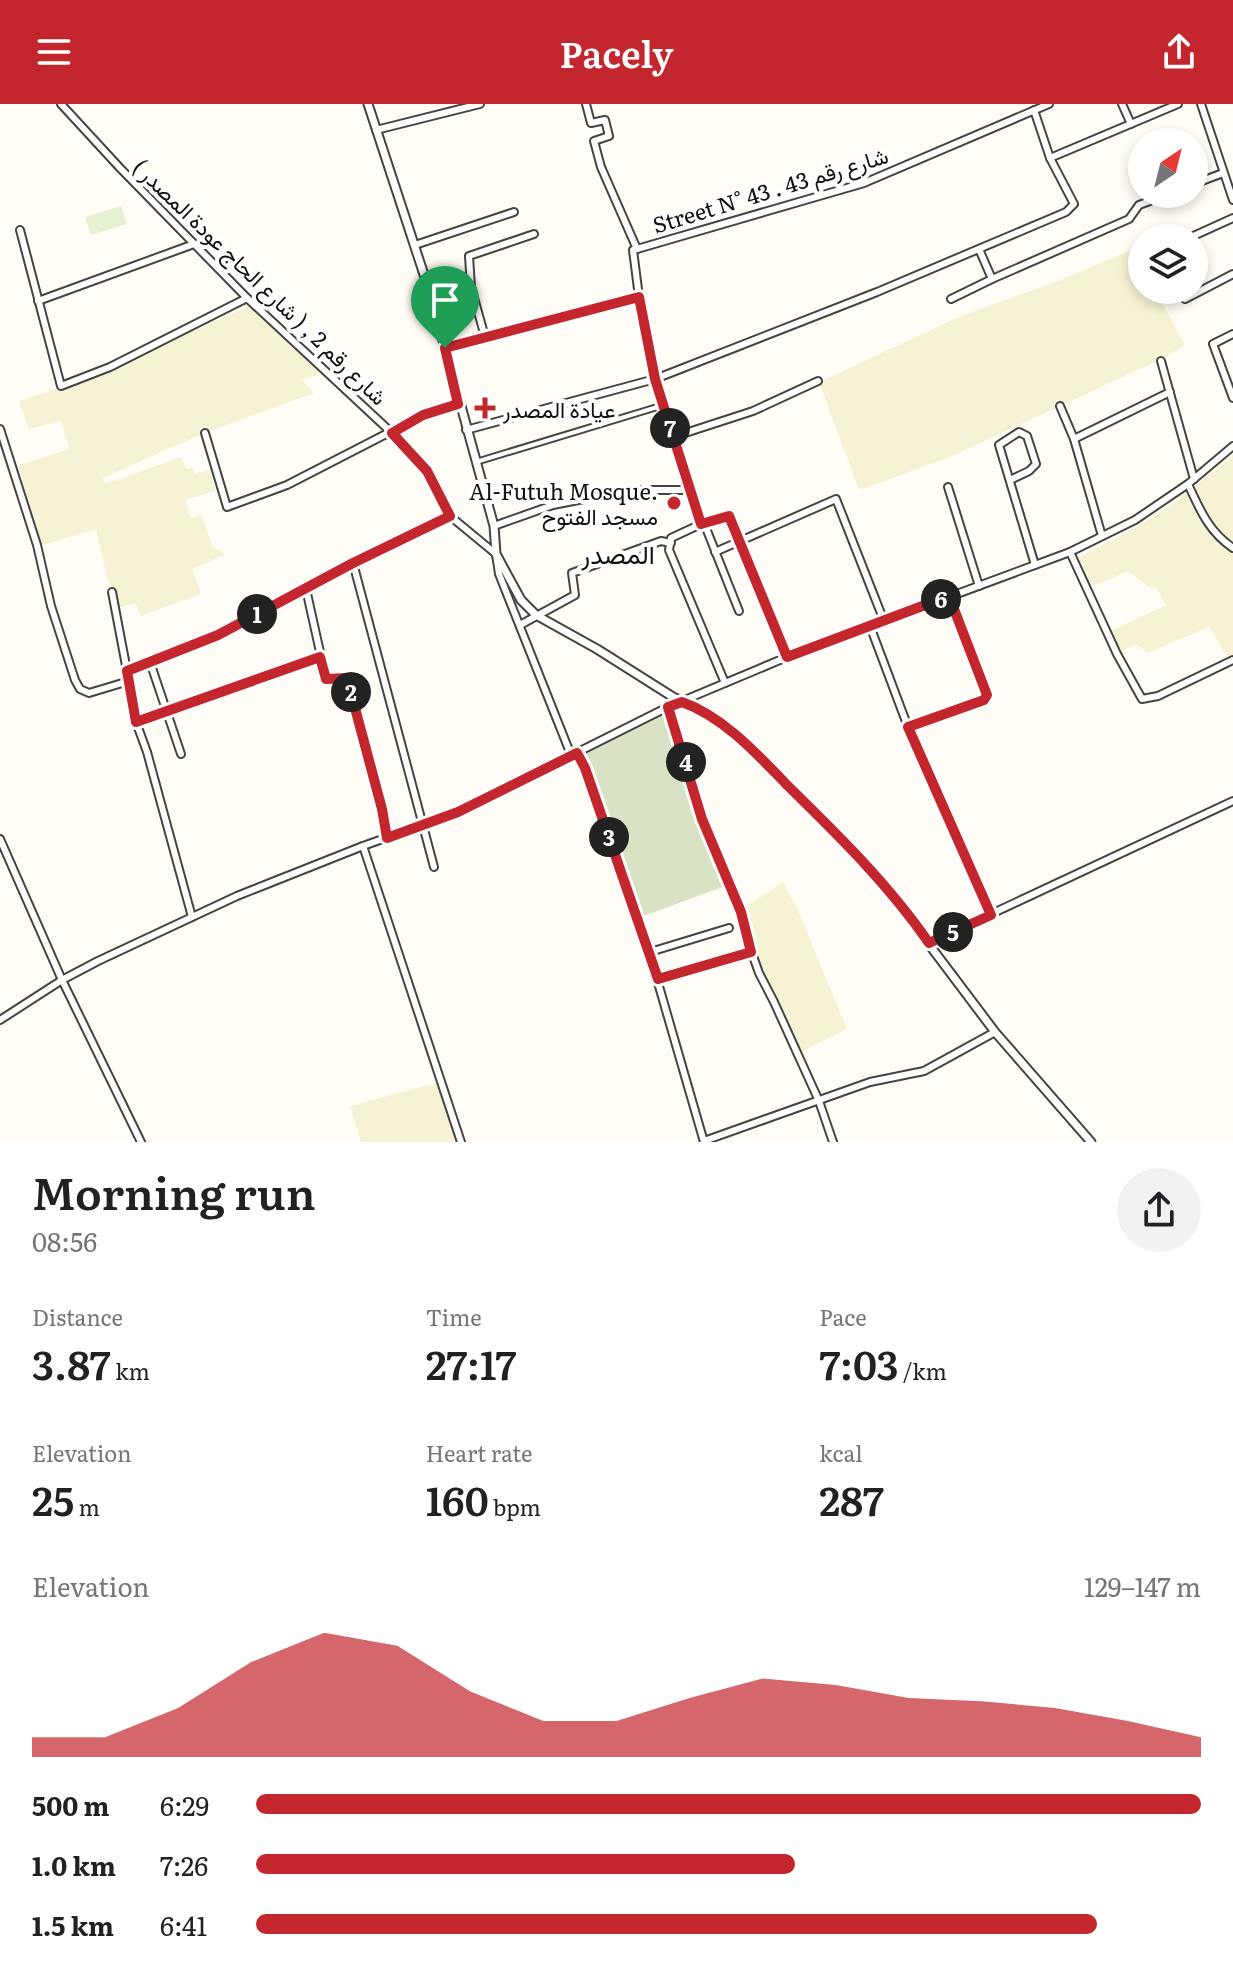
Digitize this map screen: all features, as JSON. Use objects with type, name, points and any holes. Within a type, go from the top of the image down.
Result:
[{"type":"street","name":"شارع رقم 2 , ( شارع الحاج عودة المصدر )","points":[[61,104],[247,298],[392,433],[427,471],[450,516],[496,554]]},
{"type":"street","points":[[368,104],[445,348],[494,526],[499,574],[574,754],[585,768],[650,952],[704,1142],[870,1082],[924,1071],[995,1032]]},
{"type":"street","points":[[376,130],[480,104]]},
{"type":"street","points":[[586,104],[591,123],[605,120],[609,136],[594,141],[601,167],[637,249]]},
{"type":"street","name":"Street N° 43 . شارع رقم 43","points":[[739,611],[702,524],[655,379],[633,250],[864,183],[1049,104]]},
{"type":"street","points":[[1122,104],[1131,124]]},
{"type":"street","points":[[1050,158],[1178,104]]},
{"type":"street","points":[[1201,104],[1233,200]]},
{"type":"street","points":[[466,430],[655,379],[877,292],[1066,212],[1074,204],[1050,158],[1034,110]]},
{"type":"street","points":[[1208,179],[1223,173]]},
{"type":"street","points":[[951,299],[1129,219],[1137,208]]},
{"type":"street","points":[[415,245],[514,212]]},
{"type":"street","points":[[1208,229],[1233,218]]},
{"type":"street","points":[[20,230],[61,386],[110,367],[247,298]]},
{"type":"street","points":[[485,337],[471,287],[469,256],[534,234]]},
{"type":"street","points":[[38,301],[194,244]]},
{"type":"street","points":[[979,249],[992,279]]},
{"type":"street","points":[[1208,287],[1233,274]]},
{"type":"street","points":[[445,348],[639,297]]},
{"type":"street","points":[[1233,334],[1213,344],[1230,380],[1233,398]]},
{"type":"street","points":[[1161,361],[1203,517],[1217,538],[1233,548]]},
{"type":"street","points":[[673,437],[753,411],[818,381]]},
{"type":"street","points":[[1074,439],[1170,392]]},
{"type":"street","points":[[205,433],[227,507],[287,485],[423,415],[458,404]]},
{"type":"street","points":[[476,462],[664,405]]},
{"type":"street","points":[[1060,406],[1074,439],[1102,536]]},
{"type":"street","points":[[0,429],[75,680],[80,689],[89,693],[129,681]]},
{"type":"street","points":[[1010,480],[1036,464],[1027,436],[1019,432],[999,445],[1035,565]]},
{"type":"street","points":[[0,1020],[62,980],[192,917],[363,846],[458,812],[668,707],[787,657],[1070,552],[1135,520],[1191,481],[1233,446]]},
{"type":"street","points":[[948,487],[979,586]]},
{"type":"street","points":[[494,526],[553,505],[629,490],[690,490]]},
{"type":"street","points":[[715,552],[836,499],[884,621]]},
{"type":"street","points":[[127,671],[218,635],[353,563],[450,516]]},
{"type":"street","points":[[725,683],[669,550],[671,538],[702,524],[729,516],[787,657]]},
{"type":"street","points":[[520,625],[575,595],[572,573],[661,541],[671,543]]},
{"type":"street","points":[[1070,552],[1105,629],[1142,699],[1158,696],[1233,660]]},
{"type":"street","points":[[496,554],[508,573],[512,587],[536,615],[713,718],[760,758],[875,876],[995,1032],[1091,1142]]},
{"type":"street","points":[[353,563],[434,867]]},
{"type":"street","points":[[306,589],[326,679],[347,678],[387,838]]},
{"type":"street","points":[[112,592],[136,722],[192,917]]},
{"type":"street","points":[[908,727],[984,700],[987,695],[949,596]]},
{"type":"street","points":[[870,626],[908,727],[991,915]]},
{"type":"street","points":[[136,722],[320,657]]},
{"type":"street","points":[[150,662],[181,754]]},
{"type":"street","points":[[668,707],[702,819],[741,912],[751,952],[819,1101],[833,1142]]},
{"type":"street","points":[[929,943],[1233,801]]},
{"type":"street","points":[[0,839],[62,980],[141,1142]]},
{"type":"street","points":[[363,846],[461,1142]]},
{"type":"street","points":[[650,952],[729,928]]},
{"type":"street","points":[[658,979],[751,952]]},
{"type":"shaded area","points":[[1128,251],[1128,304],[1163,304],[1184,343],[1182,347],[948,458],[863,489],[858,487],[819,382],[961,316]]},
{"type":"shaded area","points":[[248,306],[321,374],[302,380],[314,393],[202,434],[103,478],[105,484],[181,457],[187,469],[193,468],[195,474],[210,469],[215,491],[185,500],[191,518],[202,515],[213,548],[224,555],[192,569],[201,594],[141,616],[135,603],[117,608],[96,529],[42,545],[18,466],[69,449],[61,421],[29,429],[19,401],[103,373]]},
{"type":"shaded area","points":[[1233,454],[1233,546],[1207,520],[1196,497],[1196,486]]},
{"type":"shaded area","points":[[1187,491],[1199,520],[1215,540],[1233,552],[1233,655],[1227,657],[1209,627],[1148,653],[1136,644],[1121,652],[1110,631],[1166,605],[1156,588],[1147,586],[1128,571],[1091,585],[1079,557],[1173,504]]},
{"type":"shaded area","points":[[783,882],[797,908],[847,1029],[801,1052],[762,975],[745,912],[745,907]]},
{"type":"shaded area","points":[[439,1082],[458,1142],[361,1142],[350,1106]]},
{"type":"green space","points":[[121,206],[127,224],[91,235],[85,217]]},
{"type":"green space","points":[[668,711],[728,885],[641,917],[583,753]]},
{"type":"place","name":"عيادة المصدر","points":[[485,408]]},
{"type":"place","name":"Al-Futuh Mosque. مسجد الفتوح","points":[[674,503]]},
{"type":"district","name":"المصدر","points":[[618,552]]},
{"type":"route","points":[[639,297],[655,379],[701,524],[729,516],[787,657],[949,596],[987,695],[984,700],[908,727],[991,915],[929,943],[885,886],[760,758],[713,718],[682,702],[668,707],[702,819],[741,912],[751,952],[658,979],[641,924],[577,753],[458,812],[387,838],[347,678],[326,679],[320,657],[136,722],[127,671],[218,635],[353,563],[450,516],[427,471],[392,433],[423,415],[458,404],[445,348],[639,297]]}]
